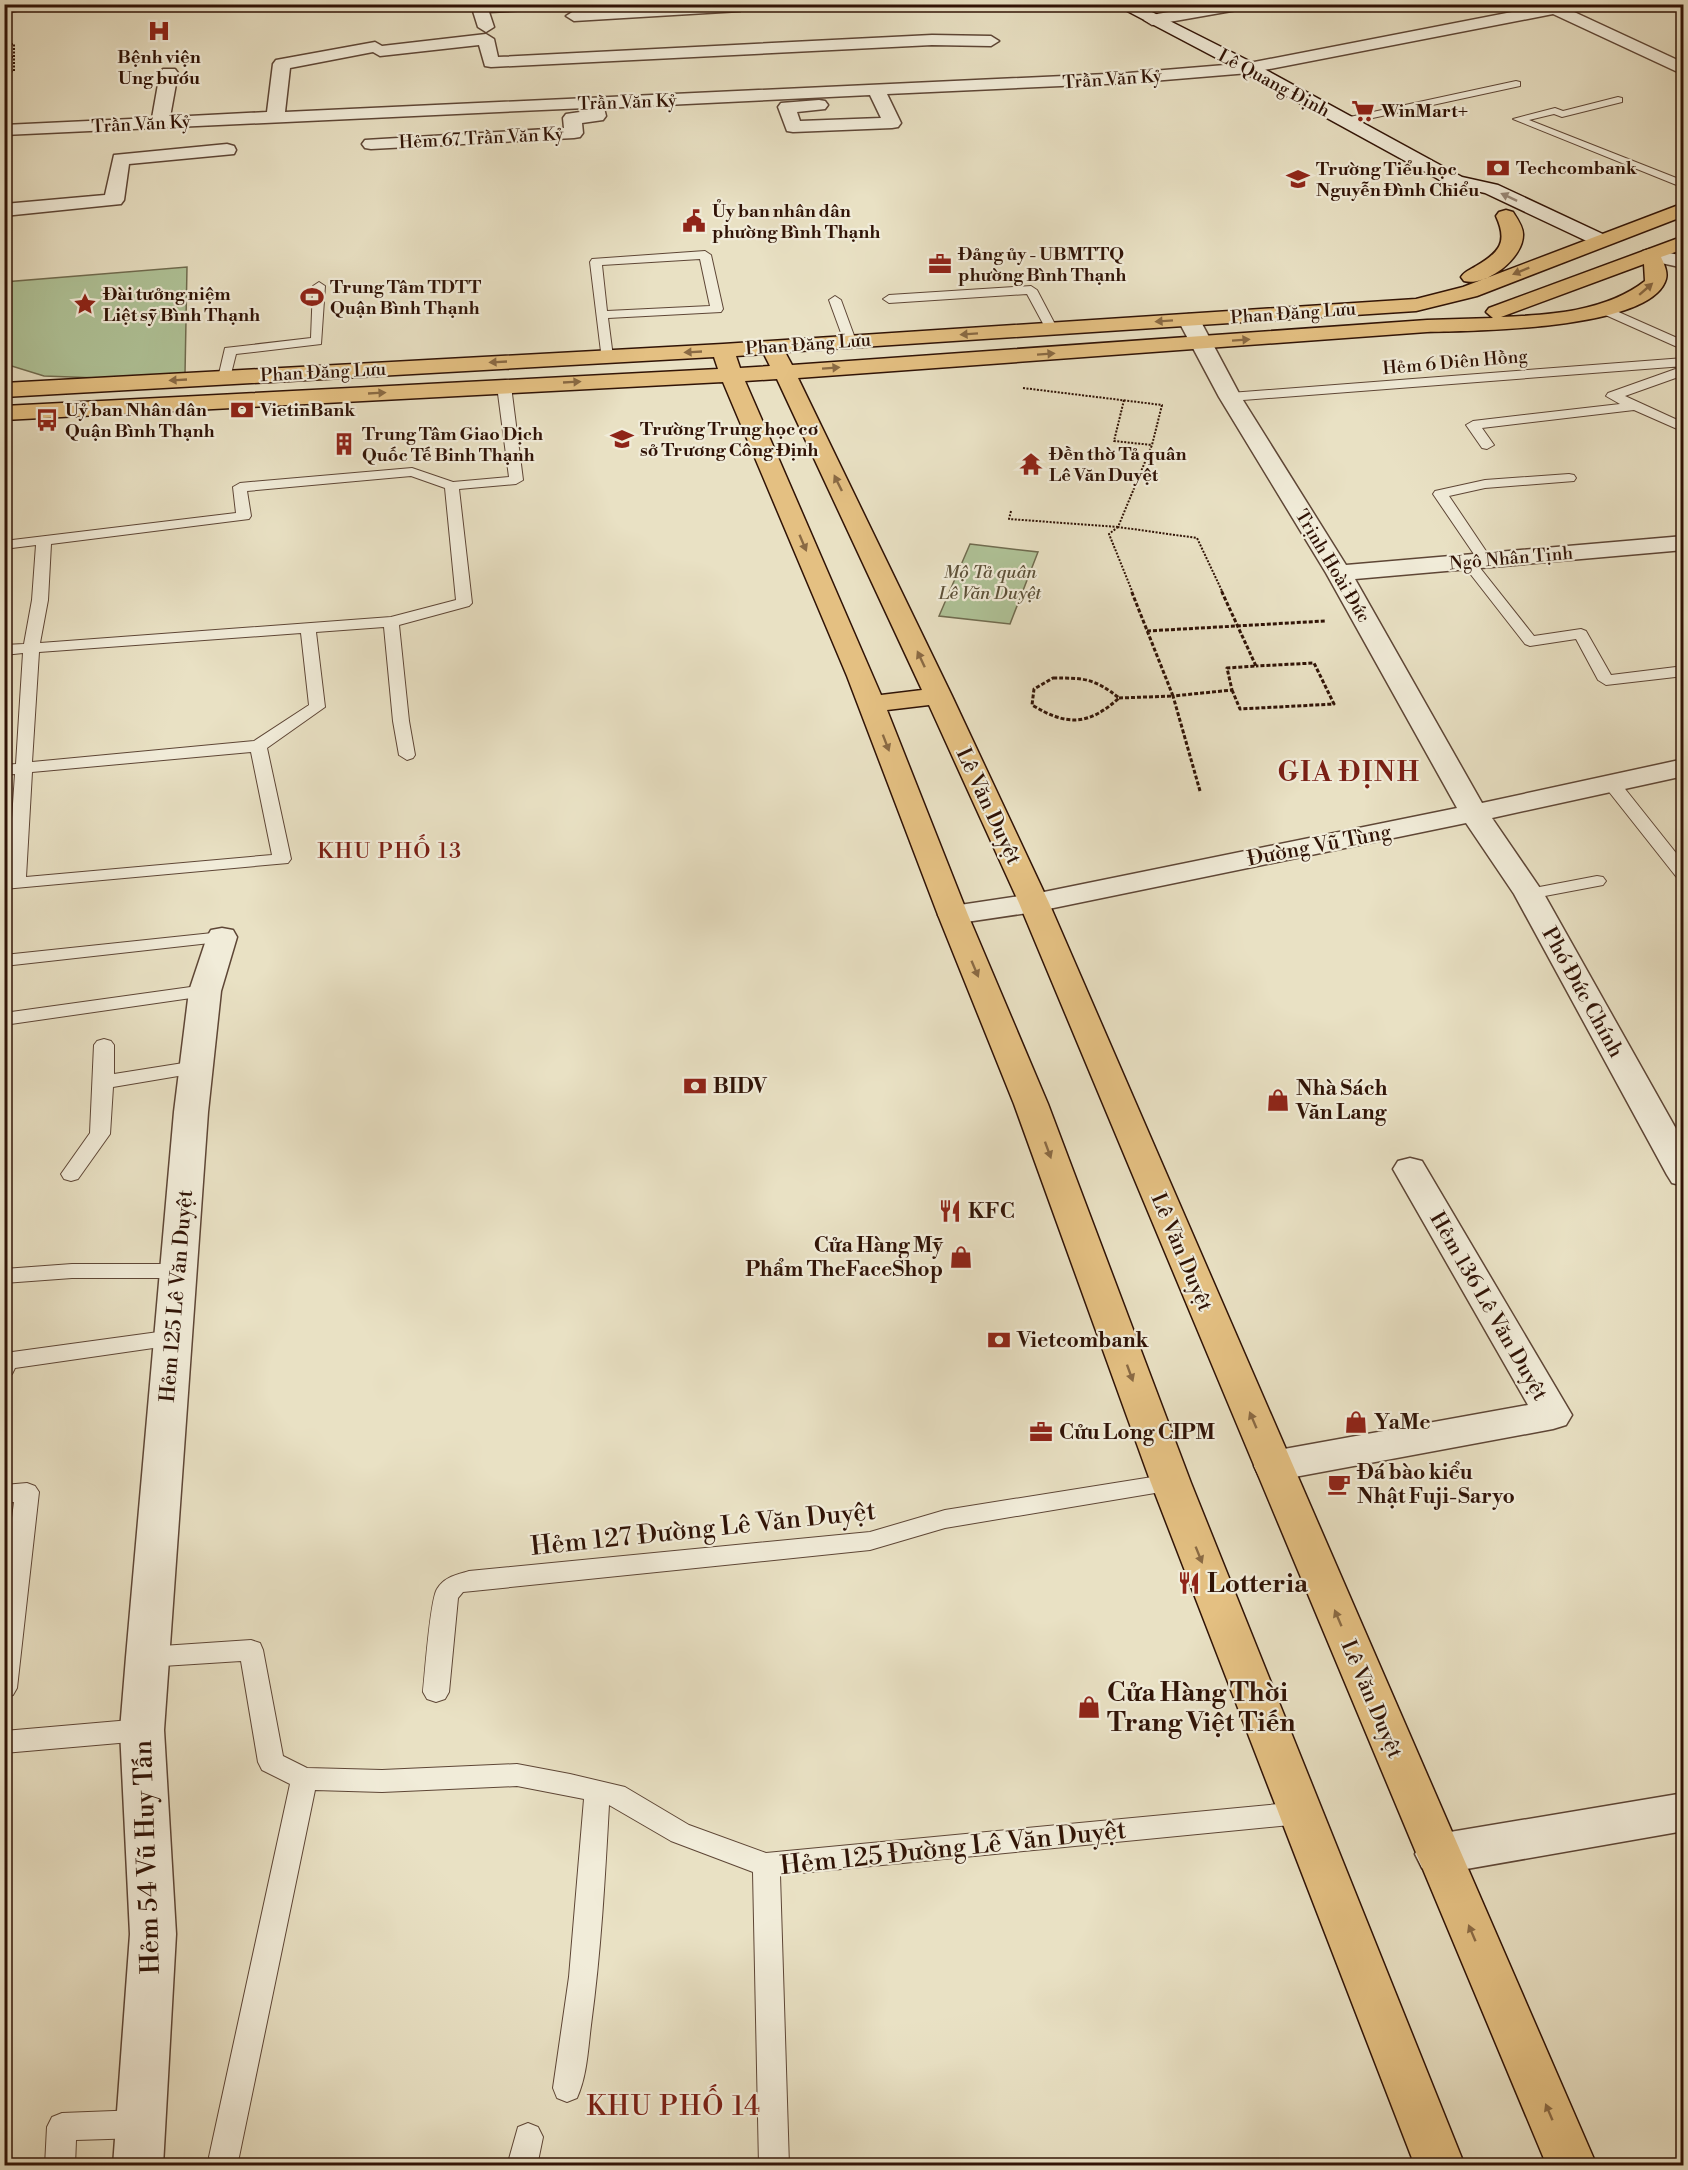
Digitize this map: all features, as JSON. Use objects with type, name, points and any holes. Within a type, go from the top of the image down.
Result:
[{"type":"main road","name":"Phan Đăng Lưu","points":[[4,413],[504,386],[727,362],[772,347],[1416,305],[1470,292],[1566,245],[1600,240],[1683,209]]},
{"type":"main road","points":[[1416,305],[1488,268],[1504,255],[1510,247],[1513,234],[1506,216]]},
{"type":"main road","points":[[1600,240],[1650,255],[1683,242]]},
{"type":"main road","points":[[1566,245],[1618,267]]},
{"type":"main road","name":"Phan Đăng Lưu","points":[[4,390],[608,357],[727,362],[784,372],[1427,326],[1529,322],[1605,310],[1639,296],[1653,285],[1657,272],[1650,255],[1496,312],[1427,326]]},
{"type":"main road","name":"Lê Văn Duyệt","points":[[772,347],[850,507],[1034,903],[1572,2166]]},
{"type":"main road","points":[[727,362],[871,704],[953,915],[1031,1104],[1171,1483],[1440,2166]]},
{"type":"main road","points":[[871,704],[939,696]]},
{"type":"street","points":[[4,8],[30,4]]},
{"type":"street","points":[[486,27],[480,8],[548,4]]},
{"type":"street","name":"Lê Quang Định","points":[[1122,4],[1249,68],[1456,181],[1491,189],[1600,240]]},
{"type":"street","name":"Trần Văn Kỷ","points":[[4,130],[1128,78],[1249,68],[1581,4]]},
{"type":"street","points":[[1152,20],[1234,5]]},
{"type":"street","points":[[585,104],[576,72],[575,22],[672,25],[663,10],[740,6]]},
{"type":"street","points":[[1555,9],[1683,70]]},
{"type":"street","points":[[776,96],[758,50],[759,45],[776,37],[806,29]]},
{"type":"street","points":[[356,32],[396,64]]},
{"type":"street","points":[[275,118],[282,64],[377,49],[486,39],[491,62],[576,72]]},
{"type":"street","points":[[489,80],[488,71],[576,72],[758,50],[932,40],[991,41]]},
{"type":"street","points":[[160,123],[169,73]]},
{"type":"street","points":[[1128,78],[1136,97]]},
{"type":"street","points":[[851,104],[787,107],[793,128],[892,123],[877,91]]},
{"type":"street","name":"Hẻm 67 Trần Văn Kỷ","points":[[370,144],[574,133],[572,118],[597,116],[585,104]]},
{"type":"street","points":[[4,210],[114,200],[121,159],[227,150]]},
{"type":"street","name":"Lê Quang Định","points":[[1456,181],[1468,195],[1532,229]]},
{"type":"street","points":[[1650,255],[1683,262]]},
{"type":"street","name":"Trịnh Hoài Đức","points":[[1189,320],[1230,397],[1339,573],[1474,813]]},
{"type":"street","name":"Ngô Nhân Tịnh","points":[[1339,573],[1683,543]]},
{"type":"street","name":"Đường Vũ Tùng","points":[[953,915],[1034,903],[1474,813],[1683,767]]},
{"type":"street","name":"Phó Đức Chính","points":[[1474,813],[1529,894],[1683,1175]]},
{"type":"street","name":"Hẻm 125 Lê Văn Duyệt","points":[[147,1657],[196,1067],[205,991],[222,937]]},
{"type":"street","name":"Hẻm 136 Lê Văn Duyệt","points":[[1273,1466],[1552,1415],[1410,1169]]},
{"type":"street","name":"Hẻm 54 Vũ Huy Tấn","points":[[139,2145],[153,1934],[142,1730],[147,1657]]},
{"type":"street","points":[[1438,1854],[1683,1812]]},
{"type":"lane","points":[[416,8],[437,4]]},
{"type":"lane","points":[[1512,4],[1534,13]]},
{"type":"lane","points":[[1345,121],[1516,84]]},
{"type":"lane","points":[[1618,100],[1562,114],[1555,111],[1518,119],[1683,185]]},
{"type":"lane","points":[[602,315],[717,309],[705,255],[596,262],[602,315],[608,357]]},
{"type":"lane","points":[[224,378],[230,351],[317,341],[319,286]]},
{"type":"lane","points":[[889,299],[1031,290],[1051,328]]},
{"type":"lane","points":[[835,300],[850,341]]},
{"type":"lane","points":[[1605,310],[1683,346]]},
{"type":"lane","name":"Hẻm 6 Diên Hồng","points":[[1230,397],[1683,362]]},
{"type":"lane","points":[[1683,370],[1613,396],[1683,428]]},
{"type":"lane","points":[[4,545],[244,516],[240,487],[412,472],[452,486],[516,480],[504,386]]},
{"type":"lane","points":[[1487,445],[1473,425],[1636,406]]},
{"type":"lane","points":[[1569,478],[1485,484],[1440,494],[1477,561],[1530,641],[1581,634],[1606,680],[1683,671]]},
{"type":"lane","points":[[4,650],[391,622],[464,603],[452,486]]},
{"type":"lane","points":[[44,540],[40,600],[31,648],[11,883],[282,859],[258,746]]},
{"type":"lane","points":[[391,622],[401,721],[407,755]]},
{"type":"lane","points":[[4,770],[258,746],[316,707],[308,628]]},
{"type":"lane","points":[[1612,784],[1683,875]]},
{"type":"lane","points":[[1529,894],[1598,881]]},
{"type":"lane","points":[[4,961],[222,937]]},
{"type":"lane","points":[[4,1019],[205,991]]},
{"type":"lane","points":[[71,1174],[100,1134],[104,1045]]},
{"type":"lane","points":[[104,1082],[196,1067]]},
{"type":"lane","points":[[4,1276],[72,1271],[178,1271]]},
{"type":"lane","points":[[4,1368],[5,1361],[173,1338]]},
{"type":"lane","name":"Hẻm 127 Đường Lê Văn Duyệt","points":[[436,1692],[446,1594],[455,1585],[469,1581],[870,1541],[945,1518],[1171,1483]]},
{"type":"lane","points":[[4,1494],[27,1492],[4,1688]]},
{"type":"lane","name":"Hẻm 125 Đường Lê Văn Duyệt","points":[[147,1657],[251,1650],[270,1762],[304,1779],[382,1781],[517,1774],[616,1795],[680,1833],[766,1865],[1300,1813]]},
{"type":"lane","points":[[4,1742],[142,1730]]},
{"type":"lane","points":[[224,2157],[304,1779]]},
{"type":"lane","points":[[567,2088],[576,2038],[588,1919],[597,1792]]},
{"type":"lane","points":[[766,1865],[774,2166]]},
{"type":"lane","points":[[60,2166],[62,2127],[139,2145]]},
{"type":"lane","points":[[522,2166],[528,2137]]},
{"type":"path","points":[[4,45],[14,44],[14,71],[4,72]]},
{"type":"path","points":[[4,58],[14,57]]},
{"type":"path","points":[[1017,387],[1162,405],[1152,445],[1119,527],[1109,534],[1173,696],[1200,791]]},
{"type":"path","points":[[1124,400],[1114,441],[1152,445]]},
{"type":"path","points":[[1011,512],[1009,519],[1119,527],[1197,538],[1256,666]]},
{"type":"path","points":[[1147,631],[1325,621]]},
{"type":"path","points":[[1314,663],[1334,704],[1240,709],[1232,690],[1227,668],[1314,663]]},
{"type":"path","points":[[1119,698],[1106,711],[1089,720],[1067,721],[1047,715],[1032,705],[1034,689],[1053,678],[1084,678],[1104,686],[1119,698],[1173,696],[1232,690]]},
{"type":"green space","points":[[187,267],[185,374],[98,378],[44,376],[5,364],[4,282]]},
{"type":"green space","name":"Mộ Tả quân Lê Văn Duyệt","points":[[970,544],[1038,552],[1010,624],[939,616]]},
{"type":"place","name":"Bệnh viện Ung bướu","points":[[159,31]]},
{"type":"place","name":"WinMart+","points":[[1363,111]]},
{"type":"place","name":"Techcombank","points":[[1498,168]]},
{"type":"place","name":"Trường Tiểu học Nguyễn Đình Chiểu","points":[[1298,179]]},
{"type":"place","name":"Ủy ban nhân dân phường Bình Thạnh","points":[[694,221]]},
{"type":"place","name":"Đảng ủy - UBMTTQ phường Bình Thạnh","points":[[940,264]]},
{"type":"place","name":"Trung Tâm TDTT Quận Bình Thạnh","points":[[312,297]]},
{"type":"place","name":"Đài tưởng niệm Liệt sỹ Bình Thạnh","points":[[85,304]]},
{"type":"place","name":"VietinBank","points":[[242,410]]},
{"type":"place","name":"Uỷ ban Nhân dân Quận Bình Thạnh","points":[[47,420]]},
{"type":"place","name":"Trường Trung học cơ sở Trương Công Định","points":[[622,439]]},
{"type":"place","name":"Trung Tâm Giao Dịch Quốc Tế Binh Thạnh","points":[[344,444]]},
{"type":"place","name":"Đền thờ Tả quân Lê Văn Duyệt","points":[[1031,464]]},
{"type":"place","name":"BIDV","points":[[695,1086]]},
{"type":"place","name":"Nhà Sách Văn Lang","points":[[1278,1100]]},
{"type":"place","name":"KFC","points":[[950,1211]]},
{"type":"place","name":"Cửa Hàng Mỹ Phẩm TheFaceShop","points":[[961,1257]]},
{"type":"place","name":"Vietcombank","points":[[999,1340]]},
{"type":"place","name":"YaMe","points":[[1356,1422]]},
{"type":"place","name":"Cửu Long CIPM","points":[[1041,1432]]},
{"type":"place","name":"Đá bào kiểu Nhật Fuji-Saryo","points":[[1339,1484]]},
{"type":"place","name":"Lotteria","points":[[1189,1583]]},
{"type":"place","name":"Cửa Hàng Thời Trang Việt Tiến","points":[[1089,1707]]},
{"type":"district","name":"GIA ĐỊNH","points":[[1349,772]]},
{"type":"district","name":"KHU PHỐ 13","points":[[390,850]]},
{"type":"district","name":"KHU PHỐ 14","points":[[674,2106]]}]
